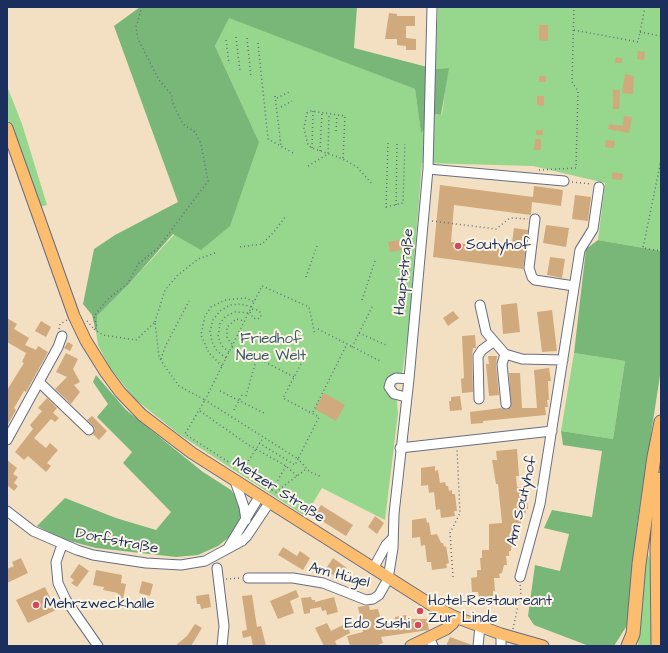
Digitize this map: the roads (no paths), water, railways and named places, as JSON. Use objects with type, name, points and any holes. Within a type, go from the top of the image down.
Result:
[{"type":"highway","points":[[628,646],[633,634],[641,550],[654,457],[661,422]]},
{"type":"highway","points":[[658,646],[657,548],[661,479]]},
{"type":"main road","name":"Metzer Straße","points":[[7,128],[74,316],[96,357],[131,404],[158,428],[235,481],[432,606],[455,617],[542,646]]},
{"type":"main road","points":[[411,646],[431,641],[449,626],[455,617]]},
{"type":"street","name":"Hauptstraße","points":[[388,579],[393,548],[392,539],[400,448],[409,379],[428,169],[432,7]]},
{"type":"street","points":[[428,169],[564,181]]},
{"type":"street","name":"Am Soutyhof","points":[[520,577],[540,504],[580,250],[593,229],[599,187]]},
{"type":"street","points":[[535,219],[529,268],[532,277],[536,280],[574,286]]},
{"type":"street","points":[[480,305],[486,332],[493,342],[505,354],[522,359],[563,360]]},
{"type":"street","points":[[7,440],[62,336]]},
{"type":"street","points":[[479,399],[478,356],[482,350],[493,342]]},
{"type":"street","points":[[505,354],[502,364],[506,404]]},
{"type":"street","points":[[406,397],[394,394],[389,387],[391,381],[396,378],[409,379]]},
{"type":"street","points":[[39,382],[89,430]]},
{"type":"street","name":"Am Soutyhof","points":[[400,448],[552,431]]},
{"type":"street","points":[[235,481],[244,507],[246,520]]},
{"type":"street","points":[[228,549],[259,497]]},
{"type":"street","name":"Dorfstraße","points":[[7,510],[24,525],[62,545],[93,555],[168,566],[200,562],[214,557],[228,549],[247,536],[270,503]]},
{"type":"street","points":[[373,569],[386,545],[392,539]]},
{"type":"street","points":[[62,545],[56,562],[58,583],[66,600],[98,646]]},
{"type":"street","points":[[217,568],[224,626],[222,646]]},
{"type":"street","name":"Am Hügel","points":[[248,578],[293,578],[324,583],[366,600],[373,599],[379,594],[388,579]]},
{"type":"street","points":[[478,646],[480,626]]},
{"type":"street","points":[[501,646],[506,635]]},
{"type":"place","name":"Soutyhof","points":[[458,246]]},
{"type":"place","name":"Mehrzweckhalle","points":[[36,605]]},
{"type":"place","name":"Hotel-Restaureant Zur Linde","points":[[420,611]]},
{"type":"place","name":"Edo Sushi","points":[[418,625]]},
{"type":"park label","name":"Friedhof Neue Welt","points":[[271,348]]}]
